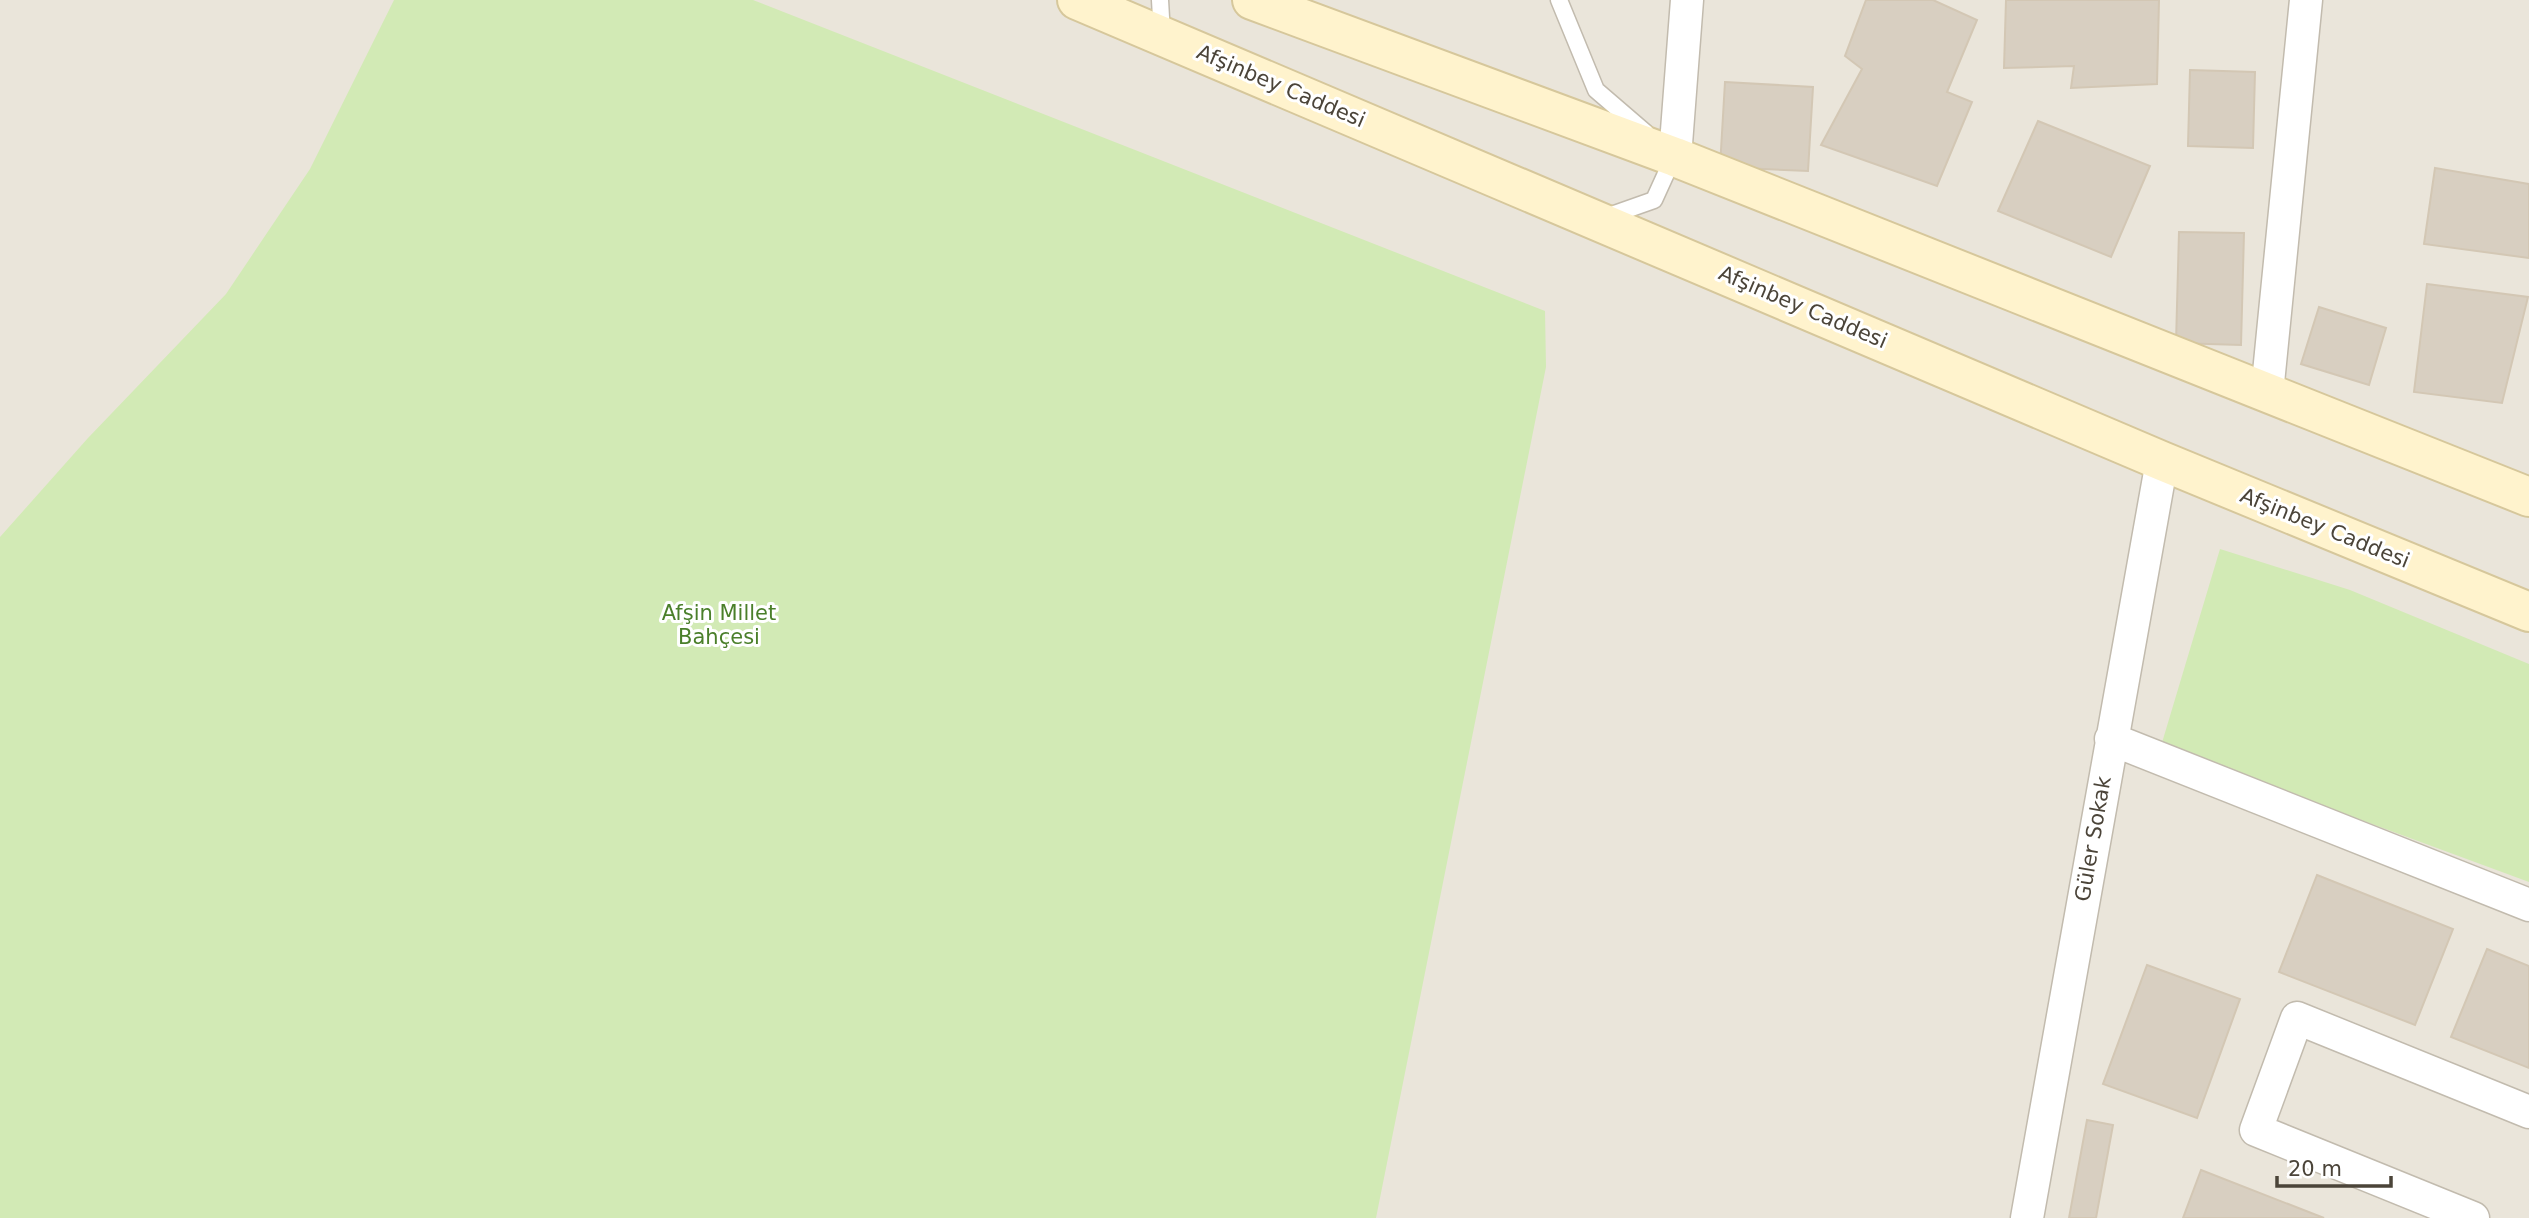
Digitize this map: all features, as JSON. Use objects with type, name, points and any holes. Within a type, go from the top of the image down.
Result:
[{"type":"main road","name":"Afşinbey Caddesi","points":[[1077,0],[1161,18],[1598,220],[2162,461],[2529,612]]},
{"type":"main road","points":[[1252,0],[1675,158],[2529,497]]},
{"type":"street","points":[[1675,158],[1687,0]]},
{"type":"street","points":[[2267,393],[2306,0]]},
{"type":"street","name":"Güler Sokak","points":[[2027,1218],[2162,461]]},
{"type":"street","points":[[2111,739],[2529,905]]},
{"type":"street","points":[[2473,1218],[2256,1130],[2297,1018],[2529,1112]]},
{"type":"lane","points":[[1559,0],[1596,90],[1675,158],[1654,200],[1598,220]]},
{"type":"shaded area","points":[[0,0],[2529,0],[2529,1218],[0,1218]]},
{"type":"green space","name":"Afşin Millet Bahçesi","points":[[394,0],[753,0],[1545,311],[1546,367],[1376,1218],[0,1218],[0,537],[88,438],[226,294],[310,169]]},
{"type":"green space","points":[[2220,549],[2350,590],[2529,664],[2529,882],[2161,746]]},
{"type":"building","points":[[1866,0],[1933,0],[1977,20],[1947,92],[1972,102],[1937,186],[1821,145],[1862,69],[1845,56]]},
{"type":"building","points":[[2006,0],[2159,0],[2157,84],[2071,88],[2074,66],[2004,68]]},
{"type":"building","points":[[2190,70],[2255,72],[2253,148],[2188,146]]},
{"type":"building","points":[[1725,82],[1813,87],[1808,171],[1720,167]]},
{"type":"building","points":[[2038,121],[2150,166],[2111,257],[1998,211]]},
{"type":"building","points":[[2435,168],[2529,184],[2529,258],[2424,244]]},
{"type":"building","points":[[2179,232],[2244,233],[2241,345],[2176,343]]},
{"type":"building","points":[[2427,284],[2528,297],[2502,403],[2414,392]]},
{"type":"building","points":[[2319,307],[2386,328],[2369,385],[2301,364]]},
{"type":"building","points":[[2317,875],[2453,929],[2415,1025],[2279,972]]},
{"type":"building","points":[[2487,949],[2529,966],[2529,1068],[2451,1037]]},
{"type":"building","points":[[2147,965],[2240,999],[2197,1118],[2103,1084]]},
{"type":"building","points":[[2087,1120],[2113,1125],[2096,1218],[2069,1218]]},
{"type":"building","points":[[2201,1170],[2324,1218],[2183,1218]]}]
